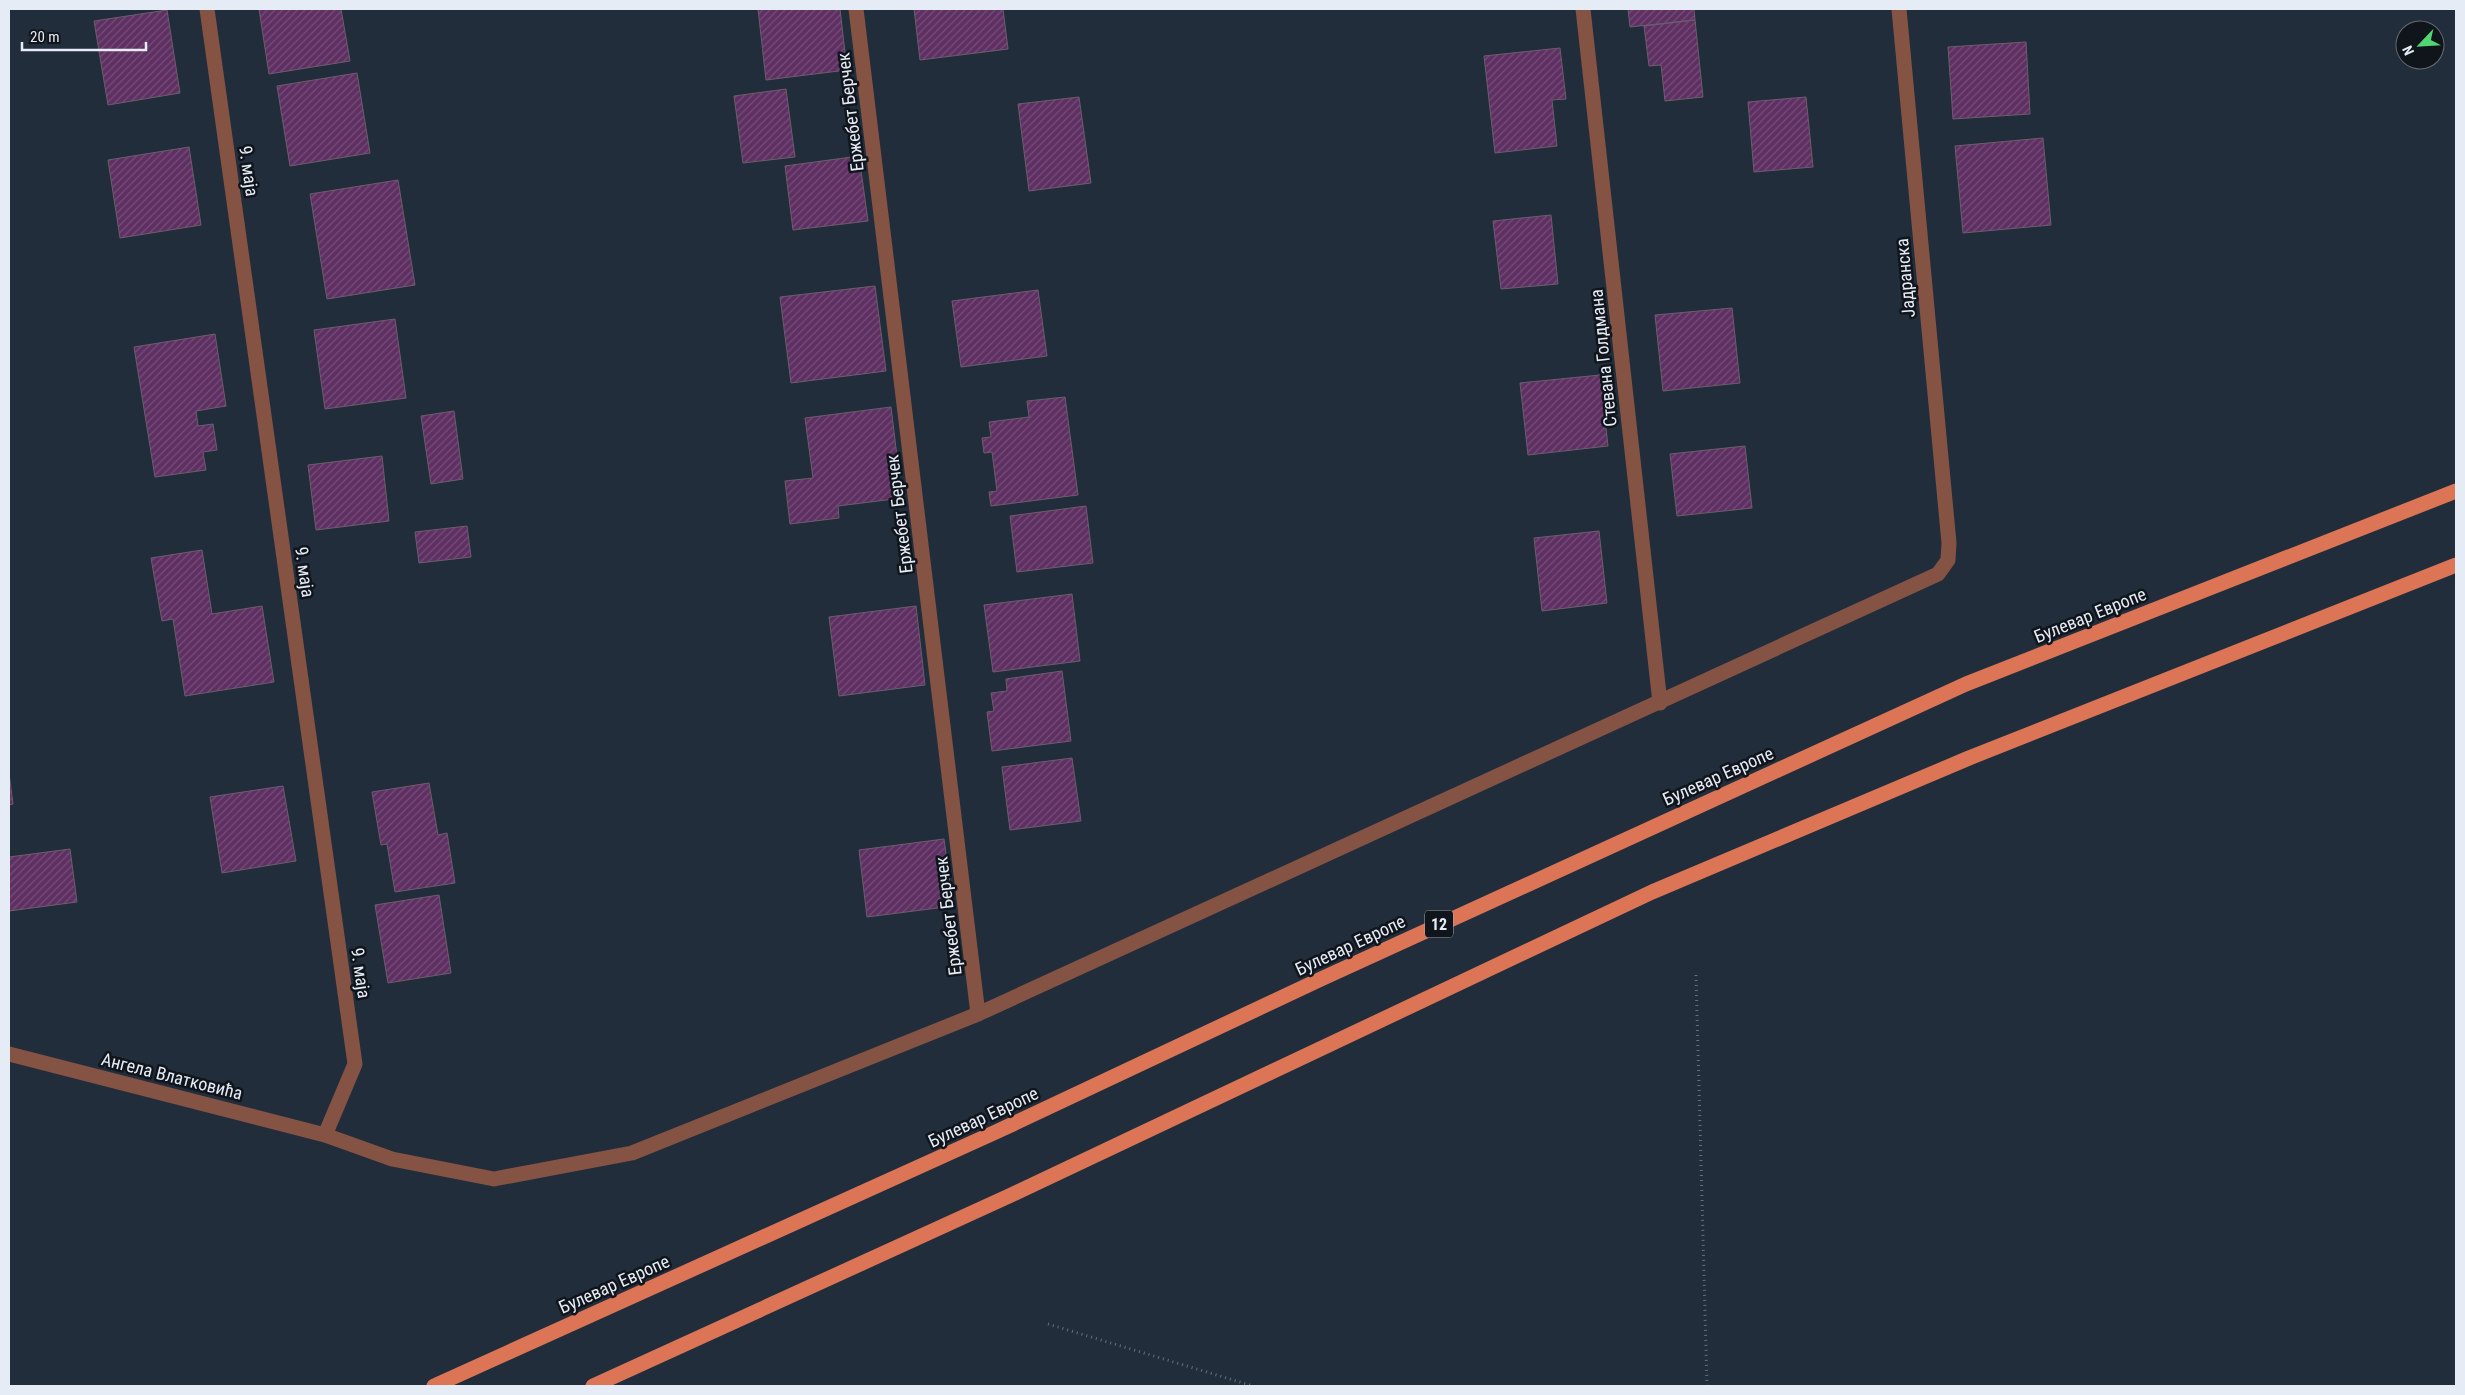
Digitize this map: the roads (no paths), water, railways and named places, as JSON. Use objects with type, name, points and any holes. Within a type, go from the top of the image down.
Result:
[{"type":"main road","name":"Булевар Европе","points":[[434,1386],[998,1132],[1428,929],[1966,684],[2456,491]]},
{"type":"main road","points":[[593,1386],[1000,1200],[1652,892],[1969,758],[2456,566]]},
{"type":"street","name":"9. маја","points":[[207,9],[355,1064],[325,1135]]},
{"type":"street","name":"Ержебет Берчек","points":[[856,9],[978,1014]]},
{"type":"street","name":"Стевана Голдмана","points":[[1583,9],[1660,702]]},
{"type":"street","name":"Јадранска","points":[[978,1014],[1938,574],[1948,560],[1948,543],[1899,9]]},
{"type":"street","name":"Ангела Влатковића","points":[[9,1054],[325,1135],[392,1159],[494,1179],[632,1154],[978,1014]]}]
